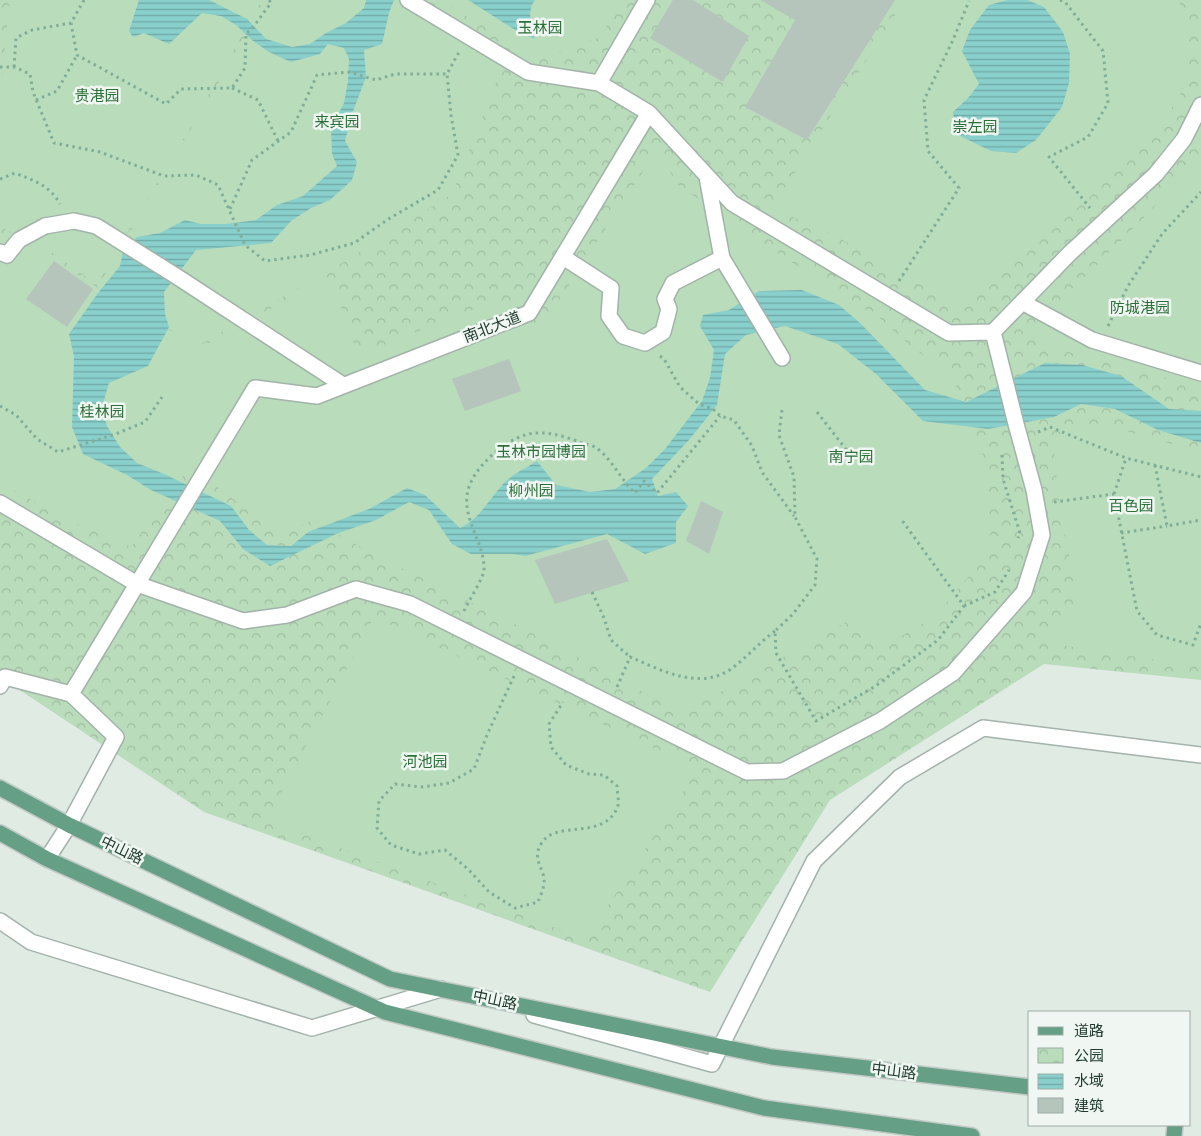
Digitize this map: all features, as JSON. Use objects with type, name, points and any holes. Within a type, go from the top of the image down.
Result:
[{"type":"main road","name":"中山路","points":[[0,788],[69,825],[390,979],[772,1057],[1028,1087]]},
{"type":"main road","points":[[0,833],[47,859],[376,1008],[404,1017],[764,1108],[972,1136]]},
{"type":"street","points":[[408,0],[528,72],[599,83],[649,113],[732,203],[949,333],[993,332],[1070,253],[1156,174],[1184,139],[1201,105]]},
{"type":"street","points":[[599,83],[647,0]]},
{"type":"street","name":"南北大道","points":[[137,584],[255,388],[317,396],[529,313],[649,113]]},
{"type":"street","points":[[708,177],[722,258],[782,358]]},
{"type":"street","points":[[0,252],[7,255],[19,240],[46,226],[74,221],[96,226],[343,385]]},
{"type":"street","points":[[563,257],[611,288],[609,316],[623,336],[645,343],[663,332],[669,309],[665,299],[673,283],[722,258]]},
{"type":"street","points":[[1022,302],[1092,340],[1201,373]]},
{"type":"street","points":[[0,503],[137,584],[243,621],[287,615],[356,589],[410,604],[747,772],[783,771],[880,721],[953,673],[1024,592],[1042,535],[1034,490],[993,332]]},
{"type":"street","points":[[71,694],[137,584]]},
{"type":"street","points":[[0,686],[6,677],[71,694],[116,737],[69,825],[47,859]]},
{"type":"street","points":[[721,1047],[814,861],[900,777],[983,728],[1201,755]]},
{"type":"street","points":[[0,922],[31,942],[312,1028],[439,989]]},
{"type":"path","points":[[36,100],[57,91],[77,55],[71,23],[84,0]]},
{"type":"path","points":[[232,88],[245,68],[246,34],[271,3],[269,0]]},
{"type":"path","points":[[889,296],[959,188],[928,151],[924,100],[970,0]]},
{"type":"path","points":[[1060,0],[1065,2],[1103,52],[1108,103],[1088,137],[1049,156],[1102,224]]},
{"type":"path","points":[[14,67],[16,38],[32,30],[71,23]]},
{"type":"path","points":[[0,66],[14,67],[30,74],[33,92],[54,143],[100,152],[164,176],[196,175],[218,185],[245,245],[266,261],[310,255],[354,243],[390,218],[438,190],[458,155],[451,115],[447,74],[468,36]]},
{"type":"path","points":[[77,55],[166,104],[182,89],[232,88],[258,100],[278,141]]},
{"type":"path","points":[[229,210],[252,160],[291,132],[317,74],[349,72],[376,80],[395,74],[447,74]]},
{"type":"path","points":[[0,179],[15,174],[35,181],[53,192],[62,208],[63,222]]},
{"type":"path","points":[[1100,343],[1128,286],[1162,234],[1201,192]]},
{"type":"path","points":[[592,592],[604,618],[611,640],[630,657],[679,677],[712,679],[730,669],[793,614],[815,585],[817,559],[795,517],[762,472],[752,446],[734,420],[720,416],[713,410],[699,404],[680,387],[664,360],[645,343]]},
{"type":"path","points":[[0,406],[16,415],[37,439],[58,452],[113,436],[145,422],[162,397]]},
{"type":"path","points":[[782,410],[779,435],[794,477],[795,517]]},
{"type":"path","points":[[817,412],[852,457]]},
{"type":"path","points":[[455,626],[484,571],[482,554],[470,523],[466,496],[478,470],[491,456],[506,445],[526,435],[550,433],[597,448],[615,467],[624,483],[635,493],[644,482],[657,493],[720,416]]},
{"type":"path","points":[[1017,542],[1020,533],[1003,479],[1002,453],[1020,440],[1050,427],[1126,458],[1201,477]]},
{"type":"path","points":[[1126,458],[1114,494],[1136,611],[1157,635],[1193,645],[1201,623]]},
{"type":"path","points":[[1155,465],[1167,526]]},
{"type":"path","points":[[1037,505],[1114,494]]},
{"type":"path","points":[[901,519],[964,606]]},
{"type":"path","points":[[1121,533],[1201,520]]},
{"type":"path","points":[[774,631],[776,653],[816,721],[874,686],[938,640],[964,606],[994,592],[1010,567]]},
{"type":"path","points":[[610,703],[630,657]]},
{"type":"path","points":[[522,660],[487,735],[474,769],[449,783],[422,787],[395,784],[379,801],[377,828],[391,845],[419,854],[445,850],[468,869],[488,892],[515,908],[538,902],[544,883],[536,856],[542,842],[559,831],[588,829],[609,820],[618,807],[617,786],[604,775],[589,774],[566,765],[551,747],[550,724],[560,710],[571,684]]},
{"type":"green space","name":"玉林市园博园","points":[[0,0],[1201,0],[1201,680],[1044,664],[830,800],[710,992],[204,812],[0,677]]},
{"type":"green space","name":"贵港园","points":[[10,0],[262,0],[174,155],[96,284],[47,249],[0,227],[0,95]]},
{"type":"green space","name":"来宾园","points":[[267,0],[389,0],[502,67],[452,194],[347,260],[203,343],[99,285]]},
{"type":"green space","name":"玉林园","points":[[440,0],[622,0],[600,37],[539,60]]},
{"type":"green space","name":"崇左园","points":[[905,0],[1178,0],[1185,14],[1188,47],[1186,85],[1167,115],[1092,195],[987,289],[954,304],[838,237],[772,208]]},
{"type":"green space","points":[[657,150],[678,185],[779,254],[882,320],[902,339],[953,378],[987,465],[991,550],[936,615],[887,645],[846,622],[683,713],[509,621],[377,556],[313,520],[281,535],[213,484],[186,472],[131,547],[62,518],[0,482],[0,232],[46,255],[155,324],[206,345],[330,276],[358,355],[492,302],[535,334]]},
{"type":"green space","name":"防城港园","points":[[1201,151],[1201,387],[1049,347],[1024,334],[1096,266],[1156,205]]},
{"type":"green space","name":"百色园","points":[[1100,424],[1201,452],[1201,663],[1190,665],[1034,641],[1078,599],[1060,509],[1052,436]]},
{"type":"green space","name":"河池园","points":[[374,617],[698,769],[586,939],[267,821]]},
{"type":"water","points":[[139,0],[209,0],[247,19],[266,39],[292,47],[310,44],[346,23],[364,8],[366,0],[394,0],[382,44],[364,50],[366,77],[352,114],[345,141],[357,162],[352,180],[330,200],[311,208],[291,221],[271,243],[196,250],[164,292],[165,314],[169,327],[148,366],[109,383],[102,407],[107,426],[120,447],[137,463],[231,506],[249,530],[267,545],[291,546],[308,532],[369,509],[407,488],[425,495],[460,528],[479,514],[508,480],[537,461],[556,485],[590,492],[615,489],[646,468],[665,449],[702,401],[710,378],[714,350],[700,326],[703,315],[729,310],[759,291],[802,290],[839,305],[860,323],[925,390],[966,402],[1045,363],[1082,365],[1121,376],[1169,409],[1201,411],[1201,443],[1158,430],[1115,409],[1081,404],[1054,417],[988,429],[923,421],[876,374],[838,344],[785,326],[746,335],[725,354],[717,405],[689,440],[652,479],[658,496],[676,492],[688,506],[676,522],[676,543],[645,554],[607,534],[525,556],[513,554],[471,554],[452,544],[429,510],[409,502],[376,520],[336,534],[270,566],[243,549],[220,521],[151,490],[127,475],[83,454],[72,427],[74,356],[69,334],[120,266],[123,252],[137,237],[160,233],[185,220],[201,224],[226,224],[256,220],[277,205],[303,196],[337,166],[332,154],[331,128],[344,103],[349,59],[344,48],[328,44],[320,54],[291,62],[269,52],[236,25],[221,16],[202,13],[169,44],[144,33],[133,37],[129,31]]},
{"type":"water","points":[[468,0],[535,0],[530,14],[535,39],[520,33]]},
{"type":"water","points":[[1007,0],[1027,0],[1044,7],[1063,32],[1070,54],[1069,83],[1062,107],[1036,140],[1016,153],[991,151],[956,134],[953,112],[979,84],[962,51],[970,30],[989,5]]},
{"type":"building","points":[[673,0],[693,0],[749,36],[723,82],[650,38]]},
{"type":"building","points":[[760,0],[895,0],[807,140],[745,107],[795,20]]},
{"type":"building","points":[[54,261],[93,289],[67,327],[26,299]]},
{"type":"building","points":[[509,359],[521,391],[465,411],[452,379]]},
{"type":"building","points":[[701,501],[723,512],[709,554],[686,541]]},
{"type":"building","points":[[607,539],[629,581],[555,604],[535,560]]},
{"type":"park label","name":"桂林园","points":[[102,412]]},
{"type":"park label","name":"南宁园","points":[[851,457]]},
{"type":"park label","name":"柳州园","points":[[531,491]]}]
